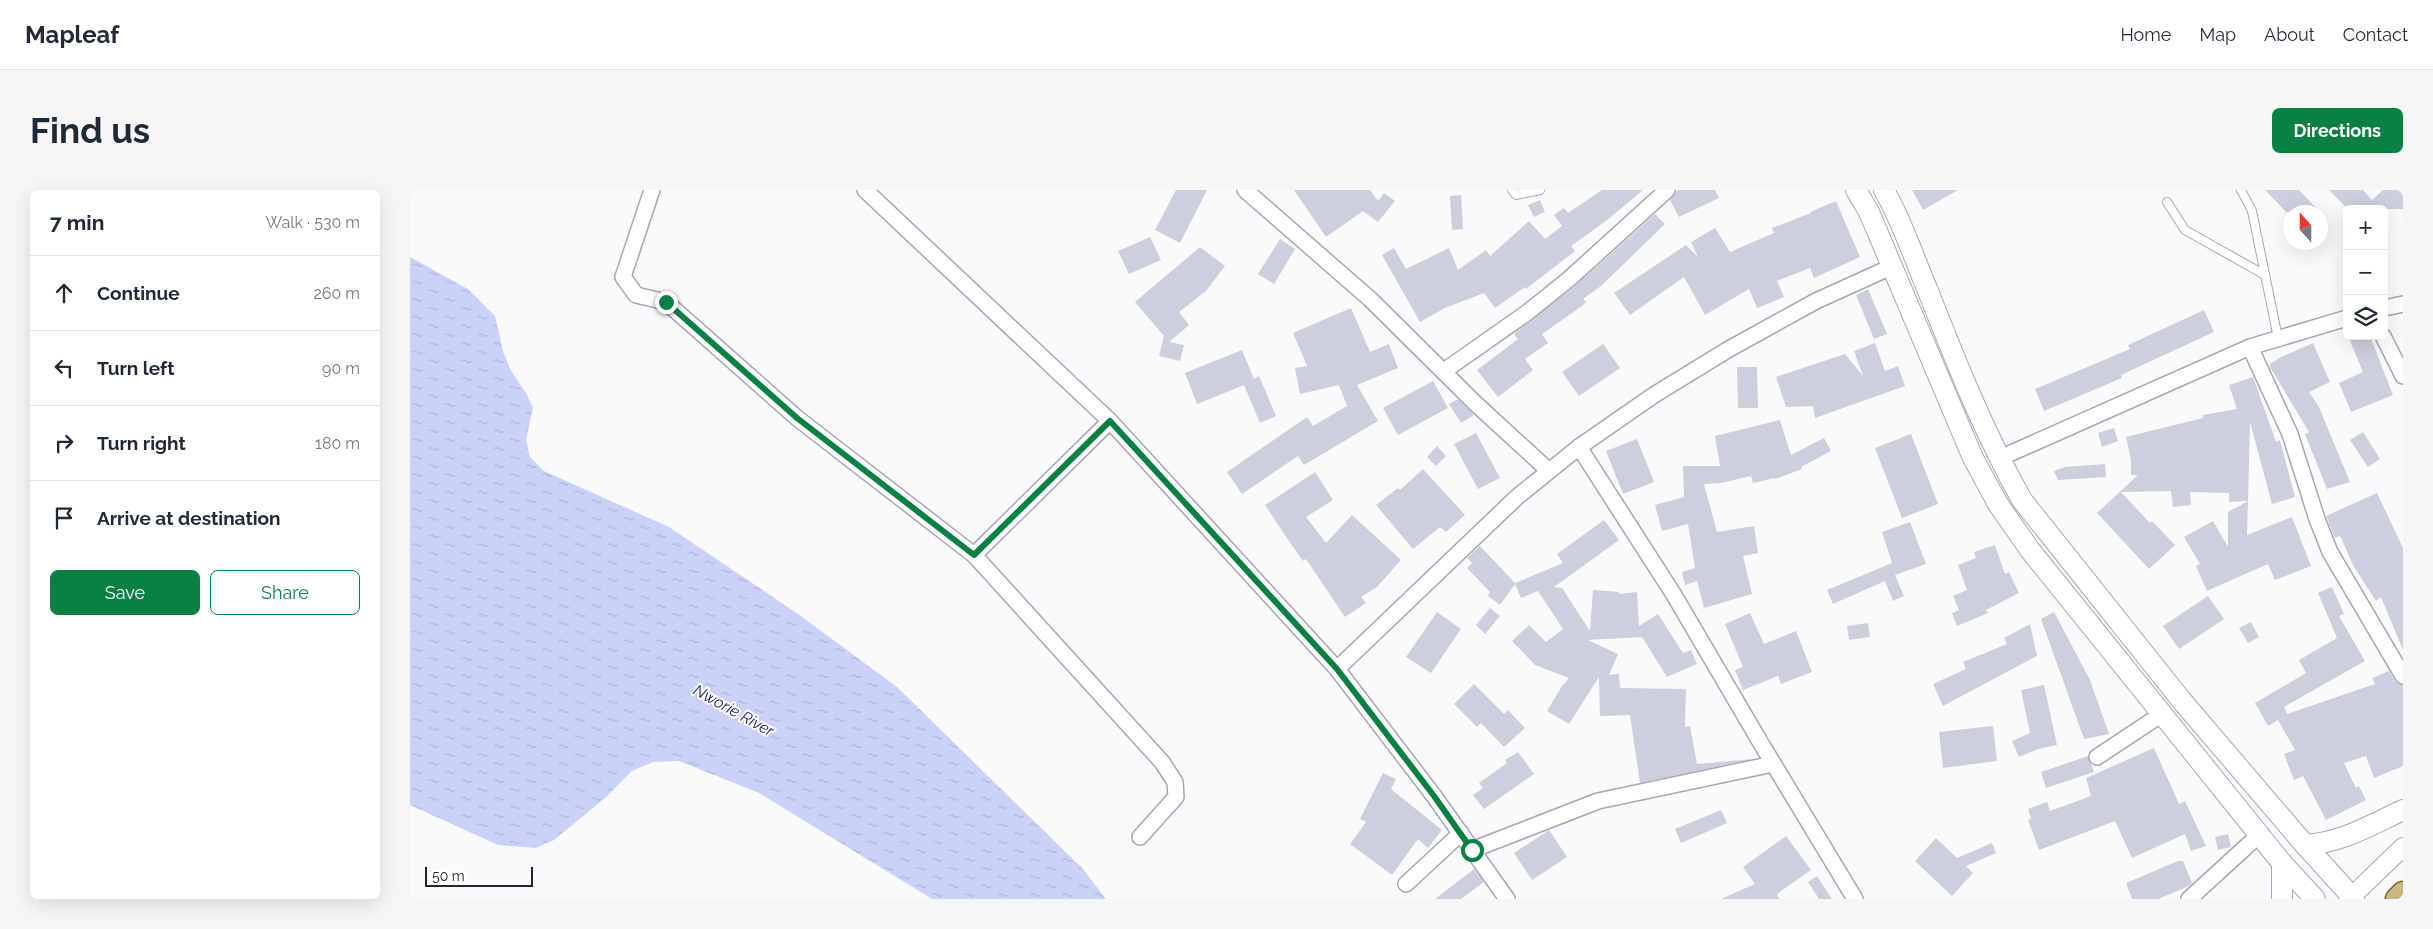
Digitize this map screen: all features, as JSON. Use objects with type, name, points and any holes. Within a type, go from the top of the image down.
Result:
[{"type":"main road","points":[[1856,190],[1870,212],[1891,267],[1973,458],[1998,504],[2030,550],[2259,835],[2315,899]]},
{"type":"main road","points":[[1884,190],[1969,394],[2022,500],[2182,701],[2304,845],[2352,898]]},
{"type":"main road","points":[[2304,845],[2323,844],[2347,837],[2403,810]]},
{"type":"main road","points":[[2282,863],[2282,899]]},
{"type":"main road","points":[[2397,899],[2403,893]]},
{"type":"street","points":[[652,190],[628,258],[623,278],[628,286],[636,295],[666,302],[797,418],[974,555],[1162,762],[1175,782],[1176,798],[1140,837]]},
{"type":"street","points":[[865,190],[1110,421],[1337,669],[1461,833],[1507,899]]},
{"type":"street","points":[[1245,190],[1370,299],[1476,404],[1549,471]]},
{"type":"street","points":[[1444,371],[1528,312],[1569,279],[1667,190]]},
{"type":"street","points":[[1337,669],[1517,497],[1579,447],[1654,395],[1729,350],[1816,300],[1891,267]]},
{"type":"street","points":[[2388,307],[2403,304]]},
{"type":"street","points":[[2000,458],[2250,347],[2343,319]]},
{"type":"street","points":[[2386,340],[2403,376]]},
{"type":"street","points":[[2250,347],[2290,434],[2317,519],[2330,552],[2403,676]]},
{"type":"street","points":[[974,555],[1110,421]]},
{"type":"street","points":[[1579,447],[1674,595],[1855,899]]},
{"type":"street","points":[[2097,756],[2162,714]]},
{"type":"street","points":[[1472,850],[1598,801],[1773,764]]},
{"type":"street","points":[[1406,884],[1461,833]]},
{"type":"street","points":[[2189,899],[2259,835]]},
{"type":"street","points":[[2352,898],[2403,847]]},
{"type":"lane","points":[[1512,190],[1516,195],[1540,190]]},
{"type":"lane","points":[[2241,190],[2252,211],[2278,338]]},
{"type":"lane","points":[[2167,202],[2184,230],[2265,275]]},
{"type":"water","name":"Nworie River","points":[[410,257],[468,289],[495,316],[503,351],[511,371],[526,393],[533,408],[526,440],[530,457],[544,471],[669,527],[798,614],[897,687],[1083,869],[1106,899],[932,899],[759,793],[679,761],[653,762],[632,771],[604,799],[554,840],[536,848],[498,845],[410,805]]},
{"type":"building","points":[[1176,190],[1207,190],[1180,243],[1155,230]]},
{"type":"building","points":[[1294,190],[1370,190],[1378,201],[1384,193],[1395,201],[1378,222],[1363,211],[1326,237]]},
{"type":"building","points":[[1602,190],[1643,190],[1606,221],[1571,246],[1575,251],[1526,289],[1525,287],[1495,308],[1484,293],[1445,308],[1420,322],[1382,255],[1394,248],[1406,269],[1449,248],[1458,270],[1486,250],[1490,256],[1529,221],[1545,239],[1562,226],[1554,215],[1564,208],[1568,213]]},
{"type":"building","points":[[1678,190],[1715,190],[1719,198],[1679,217],[1670,200]]},
{"type":"building","points":[[1912,190],[1958,190],[1923,210]]},
{"type":"building","points":[[2265,190],[2299,190],[2313,205],[2283,205],[2283,209]]},
{"type":"building","points":[[2329,190],[2363,190],[2372,200],[2383,190],[2403,190],[2403,209],[2388,209],[2388,205],[2344,205]]},
{"type":"building","points":[[1461,195],[1463,229],[1452,230],[1450,196]]},
{"type":"building","points":[[1540,200],[1545,212],[1534,217],[1528,205]]},
{"type":"building","points":[[1836,201],[1860,257],[1814,278],[1810,268],[1777,281],[1784,297],[1757,308],[1749,289],[1705,315],[1684,277],[1630,315],[1614,293],[1686,245],[1698,257],[1691,242],[1715,228],[1730,252],[1774,233],[1772,228]]},
{"type":"building","points":[[1655,214],[1665,224],[1601,286],[1583,299],[1586,302],[1582,306],[1542,334],[1548,343],[1525,359],[1533,370],[1498,397],[1477,370],[1518,339],[1514,334],[1575,286]]},
{"type":"building","points":[[1150,237],[1161,260],[1129,274],[1118,251]]},
{"type":"building","points":[[1280,239],[1295,249],[1274,284],[1258,274]]},
{"type":"building","points":[[1200,247],[1225,266],[1206,291],[1179,312],[1189,325],[1169,342],[1184,345],[1180,361],[1159,356],[1164,336],[1135,302]]},
{"type":"building","points":[[1868,289],[1887,334],[1874,339],[1856,295]]},
{"type":"building","points":[[1351,308],[1370,352],[1389,344],[1398,368],[1357,385],[1378,421],[1304,465],[1298,456],[1242,494],[1227,472],[1307,417],[1313,426],[1347,406],[1339,385],[1300,394],[1295,368],[1307,366],[1293,333]]},
{"type":"building","points":[[2204,310],[2214,332],[2121,375],[2122,378],[2044,411],[2035,389],[2130,349],[2128,345]]},
{"type":"building","points":[[2350,340],[2372,340],[2393,395],[2351,412],[2339,383],[2363,372]]},
{"type":"building","points":[[1875,343],[1885,371],[1898,366],[1905,386],[1815,418],[1813,406],[1786,407],[1776,377],[1845,354],[1863,376],[1854,351]]},
{"type":"building","points":[[2313,343],[2330,382],[2309,392],[2319,407],[2350,482],[2327,489],[2305,434],[2309,432],[2270,367],[2270,364],[2281,357]]},
{"type":"building","points":[[1603,344],[1620,368],[1579,396],[1562,372]]},
{"type":"building","points":[[1242,350],[1254,379],[1259,376],[1276,416],[1260,423],[1244,385],[1197,404],[1185,373]]},
{"type":"building","points":[[1737,367],[1757,367],[1758,408],[1738,408]]},
{"type":"building","points":[[2253,377],[2276,442],[2280,440],[2295,497],[2272,504],[2250,422],[2248,501],[2229,502],[2229,493],[2190,492],[2191,505],[2173,507],[2171,491],[2121,492],[2150,523],[2152,521],[2175,545],[2149,569],[2097,513],[2138,475],[2131,475],[2131,460],[2126,437],[2203,418],[2203,415],[2237,409],[2229,385]]},
{"type":"building","points":[[1433,381],[1448,408],[1398,435],[1383,408]]},
{"type":"building","points":[[1458,399],[1474,415],[1461,423],[1449,404]]},
{"type":"building","points":[[1780,420],[1791,455],[1824,438],[1831,451],[1801,467],[1802,469],[1775,479],[1753,483],[1751,476],[1721,483],[1704,484],[1717,532],[1754,526],[1758,553],[1743,556],[1752,594],[1704,608],[1697,581],[1685,585],[1682,572],[1695,568],[1688,524],[1662,531],[1655,505],[1684,497],[1683,466],[1720,466],[1715,436]]},
{"type":"building","points":[[2114,428],[2118,441],[2102,447],[2098,433]]},
{"type":"building","points":[[2363,432],[2380,459],[2368,467],[2350,440]]},
{"type":"building","points":[[1476,433],[1500,478],[1478,489],[1454,444]]},
{"type":"building","points":[[1911,434],[1938,504],[1902,518],[1875,448]]},
{"type":"building","points":[[1637,439],[1654,482],[1623,494],[1606,451]]},
{"type":"building","points":[[1437,446],[1446,456],[1436,466],[1427,457]]},
{"type":"building","points":[[2105,464],[2106,477],[2058,480],[2054,471],[2065,467]]},
{"type":"building","points":[[1423,469],[1465,515],[1446,532],[1440,527],[1413,549],[1376,505],[1398,488],[1400,490]]},
{"type":"building","points":[[1315,472],[1333,500],[1306,517],[1326,543],[1352,515],[1401,560],[1377,587],[1361,597],[1366,603],[1345,617],[1306,559],[1303,561],[1265,505]]},
{"type":"building","points":[[2377,493],[2403,548],[2403,650],[2381,597],[2376,601],[2354,567],[2340,536],[2335,538],[2326,516]]},
{"type":"building","points":[[2248,501],[2247,535],[2292,517],[2311,566],[2275,580],[2268,564],[2207,591],[2196,566],[2200,564],[2184,537],[2213,521],[2228,547],[2228,512]]},
{"type":"building","points":[[1604,520],[1619,540],[1554,587],[1562,588],[1590,631],[1593,590],[1619,592],[1619,594],[1637,592],[1639,626],[1658,614],[1683,653],[1691,650],[1697,664],[1667,677],[1642,637],[1588,640],[1618,654],[1609,675],[1619,674],[1620,688],[1686,689],[1685,727],[1690,726],[1697,764],[1753,759],[1640,783],[1630,715],[1600,716],[1599,677],[1569,724],[1547,711],[1569,678],[1535,665],[1512,641],[1529,625],[1546,642],[1563,629],[1538,591],[1521,598],[1515,584],[1500,605],[1488,596],[1490,592],[1467,568],[1472,563],[1467,558],[1480,546],[1515,583],[1563,563],[1557,554]]},
{"type":"building","points":[[1910,522],[1926,564],[1895,575],[1904,596],[1893,601],[1885,581],[1833,604],[1827,590],[1892,563],[1882,532]]},
{"type":"building","points":[[1995,545],[2005,574],[2009,572],[2019,593],[1986,610],[1988,613],[1957,626],[1952,613],[1959,610],[1953,596],[1967,590],[1958,565],[1976,558],[1974,552]]},
{"type":"building","points":[[2332,587],[2344,614],[2339,616],[2365,661],[2284,707],[2287,714],[2375,684],[2372,678],[2389,671],[2395,681],[2403,685],[2403,766],[2374,778],[2366,756],[2344,763],[2356,788],[2359,786],[2366,800],[2326,820],[2303,776],[2294,780],[2284,754],[2295,750],[2278,720],[2268,726],[2255,703],[2306,673],[2299,660],[2337,638],[2318,593]]},
{"type":"building","points":[[2208,596],[2224,619],[2179,649],[2163,626]]},
{"type":"building","points":[[1490,608],[1500,616],[1485,634],[1476,625]]},
{"type":"building","points":[[1437,612],[1461,629],[1431,673],[1406,657]]},
{"type":"building","points":[[2054,612],[2090,680],[2109,734],[2084,739],[2041,619]]},
{"type":"building","points":[[1750,613],[1764,644],[1796,631],[1812,672],[1781,684],[1778,676],[1743,690],[1735,670],[1743,667],[1725,624]]},
{"type":"building","points":[[2251,622],[2259,637],[2248,643],[2239,628]]},
{"type":"building","points":[[1868,623],[1870,637],[1849,640],[1847,626]]},
{"type":"building","points":[[2030,624],[2037,656],[1943,706],[1933,684],[1966,669],[1963,662],[2007,644],[2004,638]]},
{"type":"building","points":[[1474,684],[1504,714],[1508,710],[1525,728],[1504,747],[1481,723],[1477,727],[1454,704]]},
{"type":"building","points":[[2044,685],[2057,745],[2038,749],[2019,757],[2012,741],[2030,733],[2021,690]]},
{"type":"building","points":[[1993,726],[1997,761],[1943,768],[1939,732]]},
{"type":"building","points":[[2154,748],[2179,804],[2185,801],[2206,846],[2191,851],[2185,834],[2132,858],[2115,821],[2039,850],[2028,820],[2031,818],[2028,809],[2047,802],[2050,811],[2091,796],[2086,778]]},
{"type":"building","points":[[1518,752],[1534,774],[1484,809],[1473,795],[1483,788],[1479,783],[1507,763],[1505,760]]},
{"type":"building","points":[[2088,756],[2094,772],[2046,788],[2041,772]]},
{"type":"building","points":[[1383,773],[1396,779],[1391,789],[1442,830],[1428,848],[1418,839],[1392,875],[1350,844],[1366,822],[1360,819]]},
{"type":"building","points":[[1721,810],[1727,823],[1681,843],[1675,829]]},
{"type":"building","points":[[1549,830],[1567,857],[1532,880],[1514,853]]},
{"type":"building","points":[[2228,834],[2231,847],[2218,850],[2215,837]]},
{"type":"building","points":[[1786,836],[1811,870],[1777,894],[1779,899],[1721,899],[1755,884],[1743,867]]},
{"type":"building","points":[[1936,838],[1957,858],[1992,843],[1996,853],[1966,866],[1973,873],[1952,896],[1915,861]]},
{"type":"building","points":[[2178,861],[2183,861],[2192,883],[2189,886],[2158,899],[2132,899],[2126,883]]},
{"type":"building","points":[[1474,869],[1484,882],[1461,899],[1435,899]]},
{"type":"building","points":[[1817,876],[1832,899],[1819,899],[1808,882]]},
{"type":"route","points":[[666,302],[797,418],[974,555],[1110,421],[1337,669],[1434,796],[1472,850]]}]
